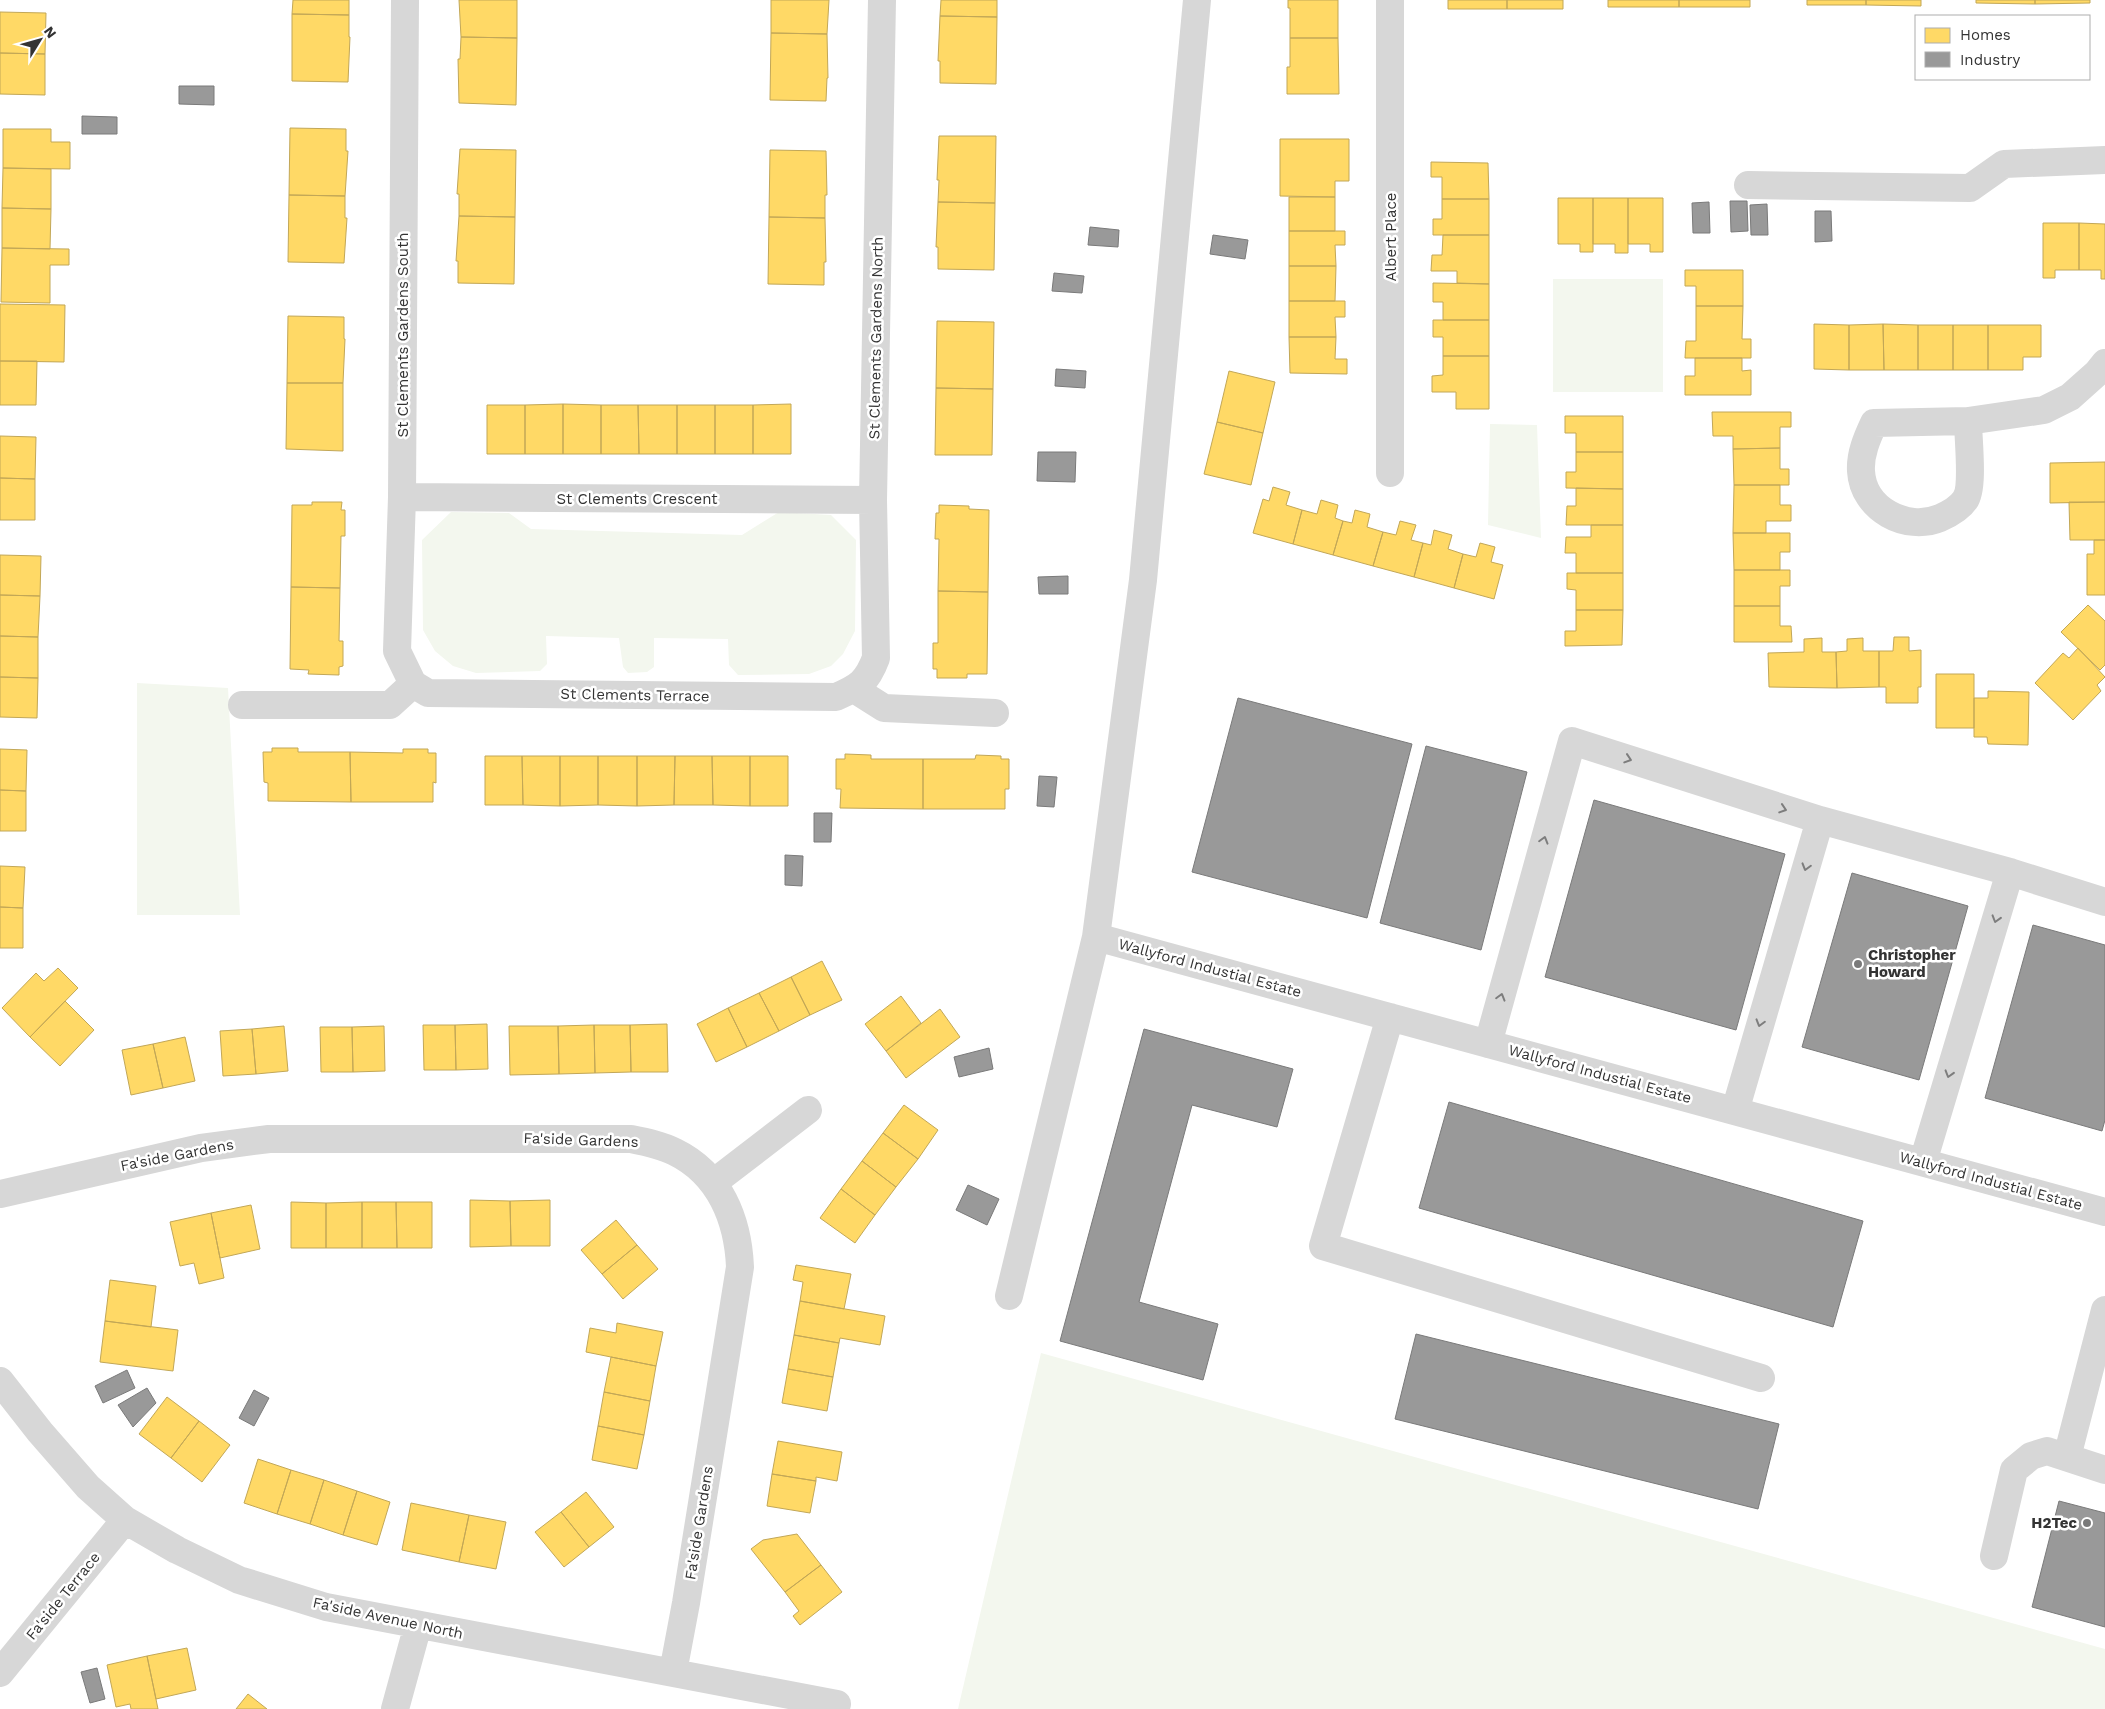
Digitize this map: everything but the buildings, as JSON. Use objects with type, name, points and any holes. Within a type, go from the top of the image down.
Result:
[{"type":"street","name":"St Clements Gardens South","points":[[405,0],[402,497],[397,651],[409,676]]},
{"type":"street","name":"St Clements Gardens North","points":[[862,682],[876,658],[873,500],[882,0]]},
{"type":"street","points":[[1009,1296],[1096,937],[1143,580],[1197,0]]},
{"type":"street","name":"Albert Place","points":[[1390,0],[1390,473]]},
{"type":"street","points":[[1748,184],[1970,188],[2004,164],[2105,160]]},
{"type":"street","points":[[1968,421],[1970,480],[1966,500],[1951,513],[1933,521],[1912,522],[1894,518],[1878,507],[1867,490],[1861,471],[1865,441],[1874,423],[1968,421],[2044,410],[2070,397],[2097,373],[2105,363]]},
{"type":"street","name":"St Clements Crescent","points":[[402,497],[873,500]]},
{"type":"street","points":[[242,705],[390,704],[409,676]]},
{"type":"street","name":"St Clements Terrace","points":[[409,676],[428,693],[836,697],[862,682]]},
{"type":"street","points":[[862,682],[884,708],[995,713]]},
{"type":"street","points":[[1488,1044],[1572,741],[1820,820],[2010,872],[2105,902]]},
{"type":"street","points":[[1735,1111],[1820,820]]},
{"type":"street","points":[[1923,1162],[2010,872]]},
{"type":"street","name":"Wallyford Industial Estate","points":[[1096,937],[2105,1212]]},
{"type":"street","points":[[1390,1017],[1324,1246],[1761,1378]]},
{"type":"street","points":[[712,1183],[808,1110]]},
{"type":"street","name":"Fa'side Gardens","points":[[0,1194],[202,1148],[269,1139],[631,1139],[654,1144],[676,1153],[696,1166],[726,1202],[734,1222],[739,1244],[740,1266],[688,1593],[673,1672]]},
{"type":"street","points":[[2067,1457],[2105,1310]]},
{"type":"street","name":"Fa'side Avenue North","points":[[0,1381],[40,1432],[88,1487],[125,1520],[177,1550],[239,1580],[326,1607],[837,1704]]},
{"type":"street","points":[[1994,1556],[2014,1470],[2031,1456],[2047,1451],[2105,1470]]},
{"type":"street","name":"Fa'side Terrace","points":[[0,1673],[125,1520]]},
{"type":"street","points":[[395,1709],[418,1625]]},
{"type":"shaded area","points":[[1553,279],[1663,279],[1663,392],[1553,392]]},
{"type":"shaded area","points":[[1490,424],[1537,425],[1541,538],[1488,525]]},
{"type":"shaded area","points":[[451,512],[509,513],[531,529],[742,535],[779,512],[831,515],[856,540],[855,631],[843,654],[831,666],[809,674],[738,675],[729,665],[728,639],[654,638],[654,667],[647,672],[628,673],[623,667],[619,638],[546,636],[547,664],[540,671],[476,673],[453,666],[435,651],[423,630],[422,540]]},
{"type":"shaded area","points":[[137,683],[228,688],[240,915],[137,915]]},
{"type":"shaded area","points":[[1041,1353],[2105,1649],[2105,1709],[958,1709]]},
{"type":"place","name":"Christopher Howard","points":[[1858,964]]},
{"type":"place","name":"H2Tec","points":[[2087,1523]]}]
